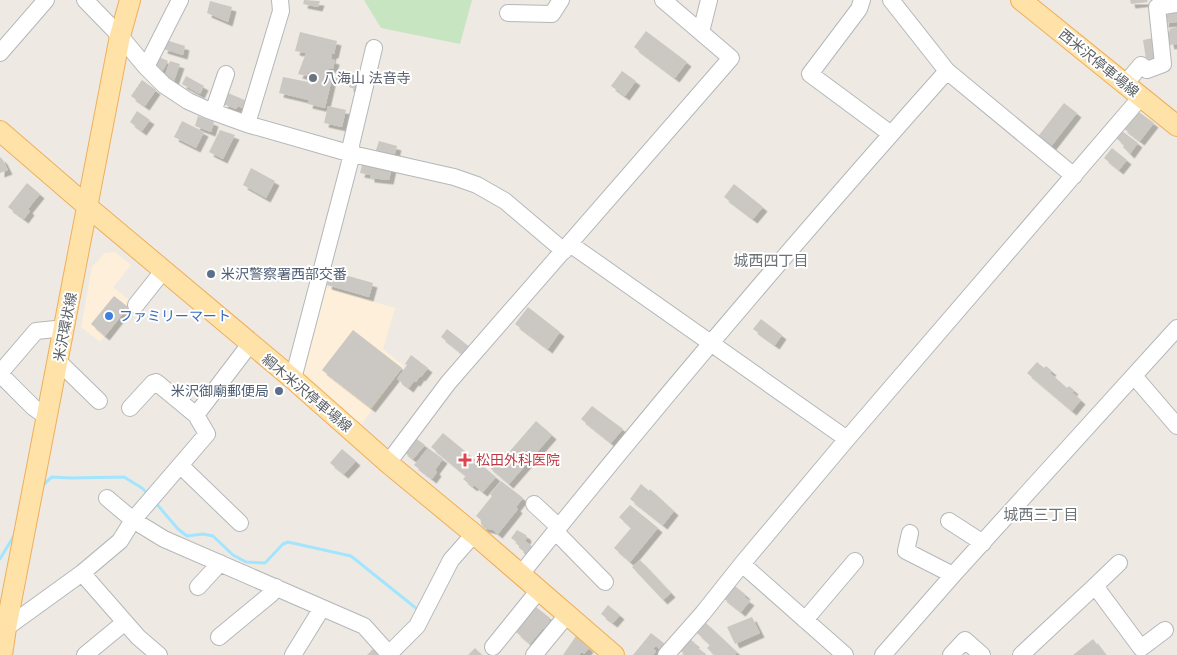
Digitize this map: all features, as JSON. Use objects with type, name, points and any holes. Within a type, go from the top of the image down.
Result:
[{"type":"main road","name":"米沢環状線","points":[[2,655],[120,36],[130,0]]},
{"type":"main road","name":"西米沢停車場線","points":[[1021,0],[1177,126]]},
{"type":"main road","name":"綱木米沢停車場線","points":[[0,130],[88,208],[293,379],[388,463],[474,534],[614,655]]},
{"type":"street","points":[[0,53],[46,0]]},
{"type":"street","points":[[85,0],[164,85],[188,101],[247,124],[352,154],[454,177],[478,185],[505,201],[567,247],[848,439]]},
{"type":"street","points":[[146,67],[180,0]]},
{"type":"street","points":[[247,124],[281,10],[280,0]]},
{"type":"street","points":[[508,13],[552,14],[561,0]]},
{"type":"street","points":[[388,463],[448,383],[731,58],[663,0]]},
{"type":"street","points":[[701,32],[709,0]]},
{"type":"street","points":[[862,0],[859,9],[810,74],[891,134]]},
{"type":"street","points":[[891,0],[947,71],[1074,176]]},
{"type":"street","points":[[1125,84],[1141,65],[1147,70],[1163,64],[1157,7],[1177,4]]},
{"type":"street","points":[[293,379],[352,154],[352,146],[374,48]]},
{"type":"street","points":[[521,574],[711,344],[947,71]]},
{"type":"street","points":[[213,112],[226,74]]},
{"type":"street","points":[[666,655],[1141,97]]},
{"type":"street","points":[[136,306],[163,272]]},
{"type":"street","points":[[48,418],[32,407],[0,374],[36,331],[65,328]]},
{"type":"street","points":[[883,655],[952,575],[1177,328]]},
{"type":"street","points":[[196,415],[250,344]]},
{"type":"street","points":[[59,362],[98,401]]},
{"type":"street","points":[[1134,376],[1177,426]]},
{"type":"street","points":[[6,628],[82,573],[120,541],[133,520],[208,434],[196,415],[156,382],[130,408]]},
{"type":"street","points":[[181,466],[240,523]]},
{"type":"street","points":[[107,498],[133,520],[164,538],[364,626],[390,654],[417,626],[451,560],[474,534]]},
{"type":"street","points":[[534,504],[605,582]]},
{"type":"street","points":[[949,521],[983,543]]},
{"type":"street","points":[[910,533],[906,552],[952,575]]},
{"type":"street","points":[[805,620],[855,561]]},
{"type":"street","points":[[198,587],[220,563]]},
{"type":"street","points":[[1021,655],[1119,563]]},
{"type":"street","points":[[742,564],[845,655]]},
{"type":"street","points":[[82,573],[138,637],[159,655]]},
{"type":"street","points":[[1095,586],[1141,648],[1153,649],[1166,630]]},
{"type":"street","points":[[219,637],[271,594],[276,587]]},
{"type":"street","points":[[493,647],[539,590]]},
{"type":"street","points":[[293,655],[322,608]]},
{"type":"street","points":[[534,655],[567,615]]},
{"type":"street","points":[[86,655],[125,622]]},
{"type":"street","points":[[950,655],[965,640],[982,655]]},
{"type":"shaded area","points":[[115,252],[131,265],[113,287],[133,303],[100,342],[81,327],[92,267],[105,253]]},
{"type":"shaded area","points":[[325,287],[395,308],[383,349],[404,366],[358,429],[298,379]]},
{"type":"green space","points":[[364,0],[472,0],[460,44],[381,28]]},
{"type":"building","points":[[304,0],[320,1],[318,7],[303,4]]},
{"type":"building","points":[[1130,0],[1147,0],[1148,2],[1131,4]]},
{"type":"building","points":[[210,1],[232,7],[228,22],[207,13]]},
{"type":"building","points":[[1177,9],[1177,22],[1164,23],[1165,11]]},
{"type":"building","points":[[1177,27],[1177,44],[1170,45],[1167,32],[1170,31],[1169,29]]},
{"type":"building","points":[[646,31],[687,62],[675,78],[634,47]]},
{"type":"building","points":[[300,32],[337,41],[331,59],[335,60],[333,69],[329,68],[328,73],[333,74],[325,108],[308,104],[309,100],[279,93],[283,77],[308,82],[312,85],[315,74],[308,72],[307,76],[298,74],[306,53],[295,51]]},
{"type":"building","points":[[1153,38],[1157,58],[1146,59],[1143,40]]},
{"type":"building","points":[[166,40],[185,46],[183,55],[163,49]]},
{"type":"building","points":[[159,57],[168,61],[162,72],[154,68]]},
{"type":"building","points":[[170,61],[180,64],[174,81],[164,78]]},
{"type":"building","points":[[622,71],[636,81],[625,96],[611,86]]},
{"type":"building","points":[[352,73],[358,75],[355,89],[349,87]]},
{"type":"building","points":[[186,76],[204,86],[200,94],[182,84]]},
{"type":"building","points":[[142,80],[156,90],[145,106],[131,96]]},
{"type":"building","points":[[228,93],[247,101],[244,109],[238,106],[236,109],[223,104]]},
{"type":"building","points":[[1064,103],[1077,113],[1049,149],[1036,139]]},
{"type":"building","points":[[328,106],[346,110],[342,127],[324,123]]},
{"type":"building","points":[[1136,110],[1154,123],[1140,141],[1123,128]]},
{"type":"building","points":[[137,111],[150,120],[142,131],[130,122]]},
{"type":"building","points":[[198,116],[214,122],[211,132],[195,126]]},
{"type":"building","points":[[182,121],[204,132],[196,148],[174,137]]},
{"type":"building","points":[[220,130],[235,135],[223,159],[209,152]]},
{"type":"building","points":[[1122,131],[1138,143],[1130,154],[1116,138]]},
{"type":"building","points":[[379,141],[397,146],[394,157],[375,153]]},
{"type":"building","points":[[1112,148],[1127,160],[1119,170],[1104,158]]},
{"type":"building","points":[[0,157],[8,170],[0,173]]},
{"type":"building","points":[[363,161],[392,167],[389,180],[370,178],[370,175],[360,173]]},
{"type":"building","points":[[251,168],[275,181],[266,198],[243,185]]},
{"type":"building","points":[[27,183],[40,194],[28,209],[30,211],[24,219],[8,207]]},
{"type":"building","points":[[734,184],[763,207],[753,219],[724,197]]},
{"type":"building","points":[[331,271],[373,283],[369,297],[327,285]]},
{"type":"building","name":"ファミリーマート","points":[[114,296],[128,307],[105,336],[91,324]]},
{"type":"building","points":[[528,307],[560,332],[548,349],[515,324]]},
{"type":"building","points":[[761,319],[782,335],[775,345],[753,329]]},
{"type":"building","points":[[447,329],[471,348],[465,356],[441,337]]},
{"type":"building","points":[[353,330],[402,368],[371,408],[322,370]]},
{"type":"building","points":[[411,355],[428,368],[409,388],[397,379],[407,365],[405,364]]},
{"type":"building","points":[[1037,362],[1044,368],[1046,366],[1052,371],[1050,373],[1067,388],[1069,386],[1074,390],[1072,392],[1081,400],[1072,411],[1027,373]]},
{"type":"building","points":[[592,406],[623,429],[611,443],[581,419]]},
{"type":"building","points":[[536,421],[552,435],[509,484],[488,466],[498,454],[503,459]]},
{"type":"building","points":[[443,433],[496,477],[483,492],[463,479],[466,476],[431,447]]},
{"type":"building","points":[[414,437],[425,445],[413,459],[403,451]]},
{"type":"building","points":[[428,448],[443,459],[435,470],[437,472],[432,479],[414,465]]},
{"type":"building","points":[[342,449],[356,461],[344,474],[330,463]]},
{"type":"building","points":[[501,481],[523,498],[516,507],[518,509],[498,534],[493,530],[484,528],[481,520],[476,516]]},
{"type":"building","points":[[641,484],[649,491],[650,489],[674,511],[663,525],[630,499]]},
{"type":"building","points":[[630,505],[658,528],[630,562],[614,548],[631,528],[619,517]]},
{"type":"building","points":[[517,530],[526,535],[525,541],[532,546],[526,553],[511,538]]},
{"type":"building","points":[[640,560],[671,593],[663,600],[632,567]]},
{"type":"building","points":[[735,586],[750,601],[741,612],[722,597]]},
{"type":"building","points":[[608,605],[620,615],[613,623],[601,614]]},
{"type":"building","points":[[536,607],[550,618],[548,620],[551,622],[545,630],[543,628],[530,644],[516,632]]},
{"type":"building","points":[[752,617],[760,633],[735,644],[727,627]]},
{"type":"building","points":[[706,623],[737,652],[735,655],[714,655],[707,648],[710,645],[697,633]]},
{"type":"building","points":[[651,633],[665,644],[661,650],[656,646],[653,649],[656,651],[653,655],[633,655]]},
{"type":"building","points":[[576,636],[589,648],[584,654],[582,652],[579,655],[563,655]]},
{"type":"building","points":[[687,637],[706,654],[686,655],[678,649]]},
{"type":"building","points":[[1093,639],[1105,655],[1073,655]]},
{"type":"building","points":[[375,647],[383,655],[367,655]]},
{"type":"building","points":[[475,648],[482,655],[468,655]]},
{"type":"waterway","points":[[42,488],[52,477],[124,477],[148,494]]},
{"type":"waterway","points":[[155,502],[178,529],[187,536],[203,534],[213,536],[233,555],[246,562],[265,563],[283,544],[288,542],[351,556],[417,609]]},
{"type":"waterway","points":[[0,559],[15,534]]},
{"type":"place","name":"八海山 法音寺","points":[[313,78]]},
{"type":"place","name":"米沢警察署西部交番","points":[[211,274]]},
{"type":"place","name":"ファミリーマート","points":[[109,316]]},
{"type":"place","name":"米沢御廟郵便局","points":[[279,391]]},
{"type":"place","name":"松田外科医院","points":[[465,460]]},
{"type":"district","name":"城西四丁目","points":[[771,261]]},
{"type":"district","name":"城西三丁目","points":[[1041,515]]}]
